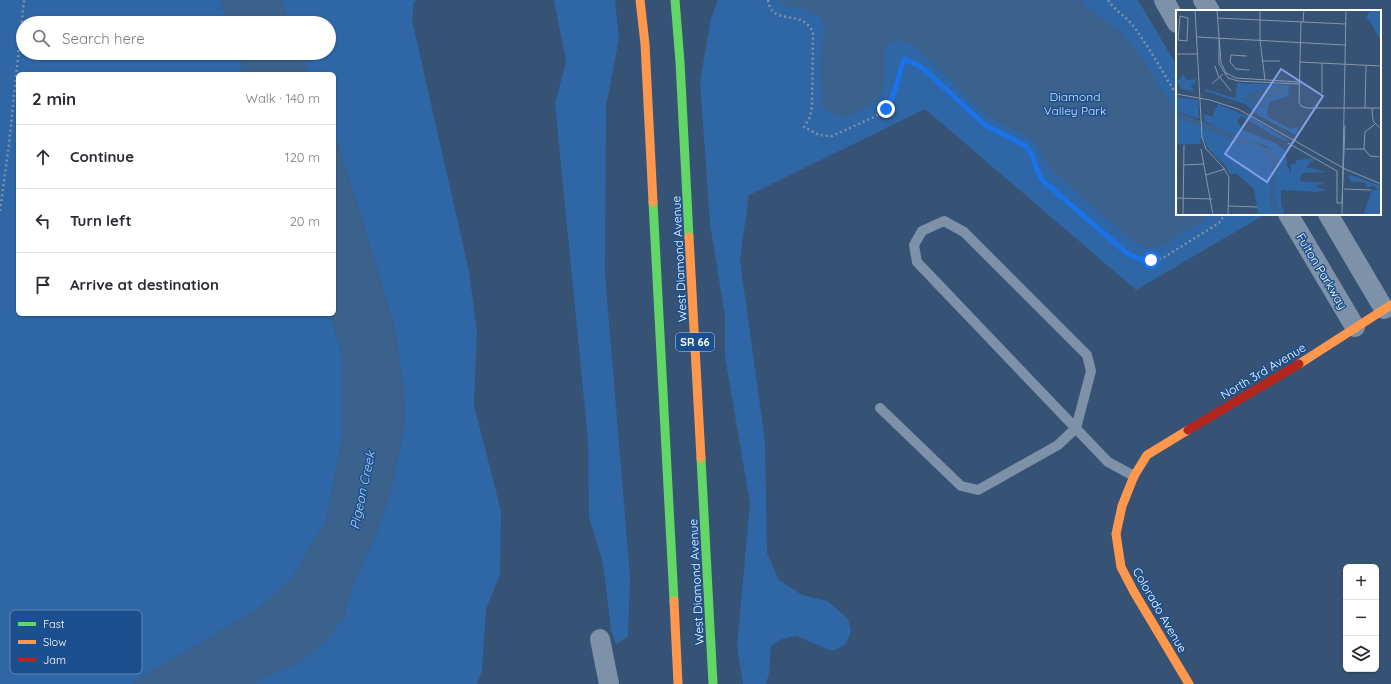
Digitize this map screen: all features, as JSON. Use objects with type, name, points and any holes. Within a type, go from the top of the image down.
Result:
[{"type":"main road","name":"West Diamond Avenue","points":[[640,0],[645,52],[678,684]]},
{"type":"main road","name":"West Diamond Avenue","points":[[675,0],[681,70],[713,684]]},
{"type":"main road","name":"North 3rd Avenue","points":[[1147,455],[1315,354],[1388,307]]},
{"type":"main road","name":"Colorado Avenue","points":[[1147,455],[1134,476],[1122,506],[1116,534],[1121,567],[1134,592],[1189,684]]},
{"type":"street","points":[[1164,0],[1176,21]]},
{"type":"street","points":[[1203,0],[1209,10]]},
{"type":"street","name":"Fulton Parkway","points":[[1289,215],[1355,327]]},
{"type":"street","points":[[1329,215],[1388,307]]},
{"type":"street","points":[[600,638],[609,684]]},
{"type":"lane","points":[[880,408],[961,486],[978,490],[1058,445],[1076,428],[1091,371],[1087,355],[964,232],[944,221],[922,231],[914,245],[917,262],[1076,428],[1108,462],[1134,476]]},
{"type":"path","points":[[22,16],[24,0]]},
{"type":"path","points":[[768,0],[769,7],[774,13],[802,20],[810,28],[812,33],[812,107],[810,117],[804,127],[819,135],[832,136],[876,116],[886,109],[892,100],[904,59],[918,65],[927,72],[985,125],[1026,146],[1031,153],[1042,180],[1128,254],[1140,259],[1151,260],[1163,258],[1219,223],[1225,215]]},
{"type":"path","points":[[1108,0],[1137,30],[1150,49],[1176,94]]},
{"type":"path","points":[[16,72],[18,60]]},
{"type":"path","points":[[0,211],[16,77]]},
{"type":"green space","points":[[0,0],[220,0],[226,16],[16,16],[16,60],[241,60],[242,72],[16,72],[16,316],[331,316],[342,354],[342,440],[326,521],[291,579],[258,609],[130,684],[0,684]]},
{"type":"green space","points":[[281,0],[417,0],[414,2],[412,20],[469,271],[477,332],[474,405],[501,511],[500,575],[486,609],[482,672],[477,684],[254,684],[343,619],[354,582],[374,539],[390,494],[404,429],[405,411],[403,383],[394,326],[336,139],[336,72],[309,72],[304,60],[336,60],[336,16],[287,16]]},
{"type":"green space","points":[[554,0],[615,0],[619,38],[606,107],[605,274],[630,576],[628,637],[616,644],[611,630],[603,563],[589,517],[588,440],[555,104],[566,61]]},
{"type":"green space","name":"Diamond Valley Park","points":[[718,0],[1138,0],[1176,64],[1176,215],[1264,215],[1136,290],[925,109],[749,195],[740,260],[765,441],[767,553],[779,580],[802,595],[828,601],[848,619],[851,632],[845,645],[832,651],[796,636],[782,639],[771,646],[769,673],[766,684],[743,684],[737,646],[750,503],[725,357],[725,317],[710,224],[700,81],[711,18]]},
{"type":"water","points":[[220,0],[281,0],[287,16],[226,16]]},
{"type":"water","points":[[777,0],[1082,0],[1086,7],[1119,30],[1151,71],[1176,113],[1176,215],[1208,215],[1201,223],[1180,233],[1167,244],[1146,249],[1132,241],[1048,167],[1038,147],[1030,138],[990,118],[913,45],[905,41],[893,41],[887,46],[884,56],[884,86],[877,100],[856,113],[846,116],[838,116],[831,113],[823,107],[820,63],[825,28],[822,19],[816,13],[811,15],[803,8],[786,6]]},
{"type":"water","points":[[241,60],[304,60],[309,72],[242,72]]},
{"type":"water","name":"Pigeon Creek","points":[[336,139],[394,326],[403,383],[405,411],[404,429],[390,494],[374,539],[354,582],[343,619],[325,642],[301,662],[254,684],[130,684],[258,609],[291,579],[326,521],[342,440],[342,354],[331,316],[336,316]]},
{"type":"traffic: fast","points":[[675,0],[680,62],[689,237]]},
{"type":"traffic: fast","points":[[653,202],[674,601]]},
{"type":"traffic: fast","points":[[701,458],[713,684]]},
{"type":"traffic: slow","points":[[640,0],[645,44],[653,202]]},
{"type":"traffic: slow","points":[[689,237],[701,458]]},
{"type":"traffic: slow","points":[[1299,364],[1391,305]]},
{"type":"traffic: slow","points":[[1188,430],[1147,455],[1134,476],[1122,506],[1116,534],[1121,567],[1134,592],[1189,684]]},
{"type":"traffic: slow","points":[[674,601],[678,684]]},
{"type":"traffic: jam","points":[[1188,430],[1299,364]]},
{"type":"route","points":[[886,109],[892,100],[904,59],[918,65],[948,90],[985,125],[1026,146],[1031,153],[1042,180],[1128,254],[1140,259],[1151,260]]}]
